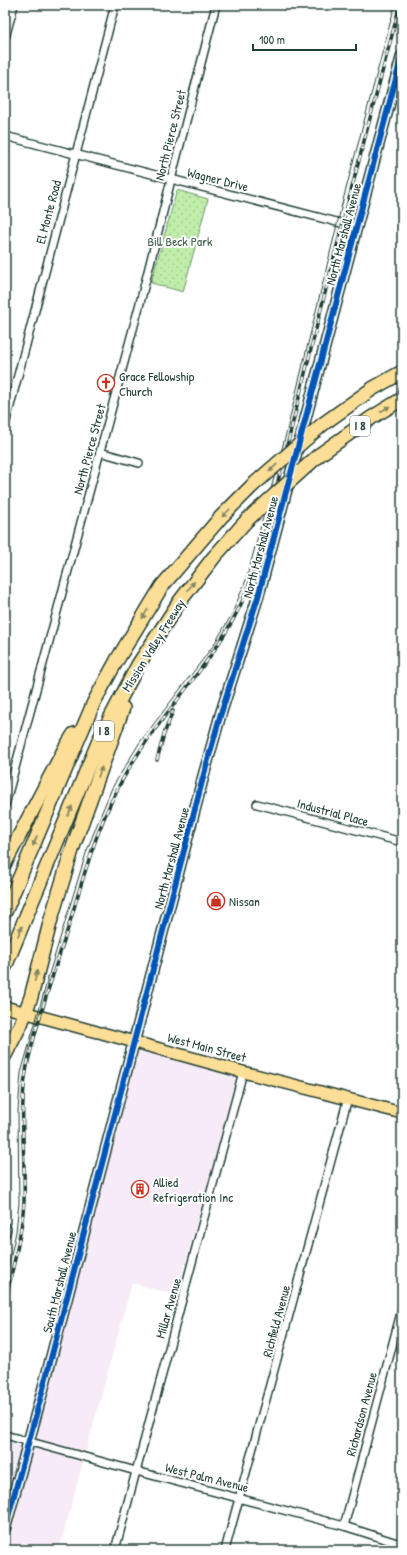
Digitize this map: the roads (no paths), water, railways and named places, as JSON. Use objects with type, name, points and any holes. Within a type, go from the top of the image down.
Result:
[{"type":"highway","name":"Mission Valley Freeway","points":[[5,912],[94,702],[162,586],[221,517],[253,485],[294,448],[323,424],[372,389],[402,372]]},
{"type":"highway","name":"Mission Valley Freeway","points":[[5,967],[100,738],[138,665],[180,601],[209,563],[247,520],[319,455],[371,418],[402,399]]},
{"type":"highway","points":[[5,1055],[21,1024],[31,997],[51,919],[73,847],[138,665]]},
{"type":"highway","points":[[5,863],[64,750],[94,702]]},
{"type":"main road","name":"North Marshall Avenue","points":[[134,1042],[204,774],[221,713],[258,597],[402,56]]},
{"type":"main road","name":"West Main Street","points":[[5,1007],[243,1072],[402,1113]]},
{"type":"main road","name":"South Marshall Avenue","points":[[5,1528],[134,1042]]},
{"type":"street","points":[[5,38],[14,5]]},
{"type":"street","name":"El Monte Road","points":[[5,425],[115,5]]},
{"type":"street","name":"North Pierce Street","points":[[5,805],[140,302],[216,5]]},
{"type":"street","name":"Wagner Drive","points":[[5,136],[356,227]]},
{"type":"street","points":[[100,452],[139,463]]},
{"type":"street","name":"Industrial Place","points":[[257,804],[402,842]]},
{"type":"street","name":"Millar Avenue","points":[[115,1550],[243,1072]]},
{"type":"street","name":"Richfield Avenue","points":[[225,1550],[348,1098]]},
{"type":"street","name":"Richardson Avenue","points":[[344,1526],[402,1309]]},
{"type":"street","name":"West Palm Avenue","points":[[5,1435],[344,1526],[397,1543],[402,1547]]},
{"type":"tram line","points":[[5,1283],[16,1232],[19,1203],[18,1111],[21,1073],[50,971],[87,850],[112,788],[140,742],[213,646],[231,616],[246,580],[286,434],[342,204],[395,5]]},
{"type":"railway","points":[[5,1303],[19,1240],[23,1214],[23,1093],[25,1075],[33,1040],[43,1007],[87,865],[101,826],[118,788],[142,747],[221,640],[234,617],[250,582],[258,559],[343,222],[400,5]]},
{"type":"railway","points":[[157,760],[164,734],[173,711]]},
{"type":"place","name":"Grace Fellowship Church","points":[[106,383]]},
{"type":"place","name":"Nissan","points":[[216,901]]},
{"type":"place","name":"Allied Refrigeration Inc","points":[[140,1189]]},
{"type":"park label","name":"Bill Beck Park","points":[[180,241]]}]
